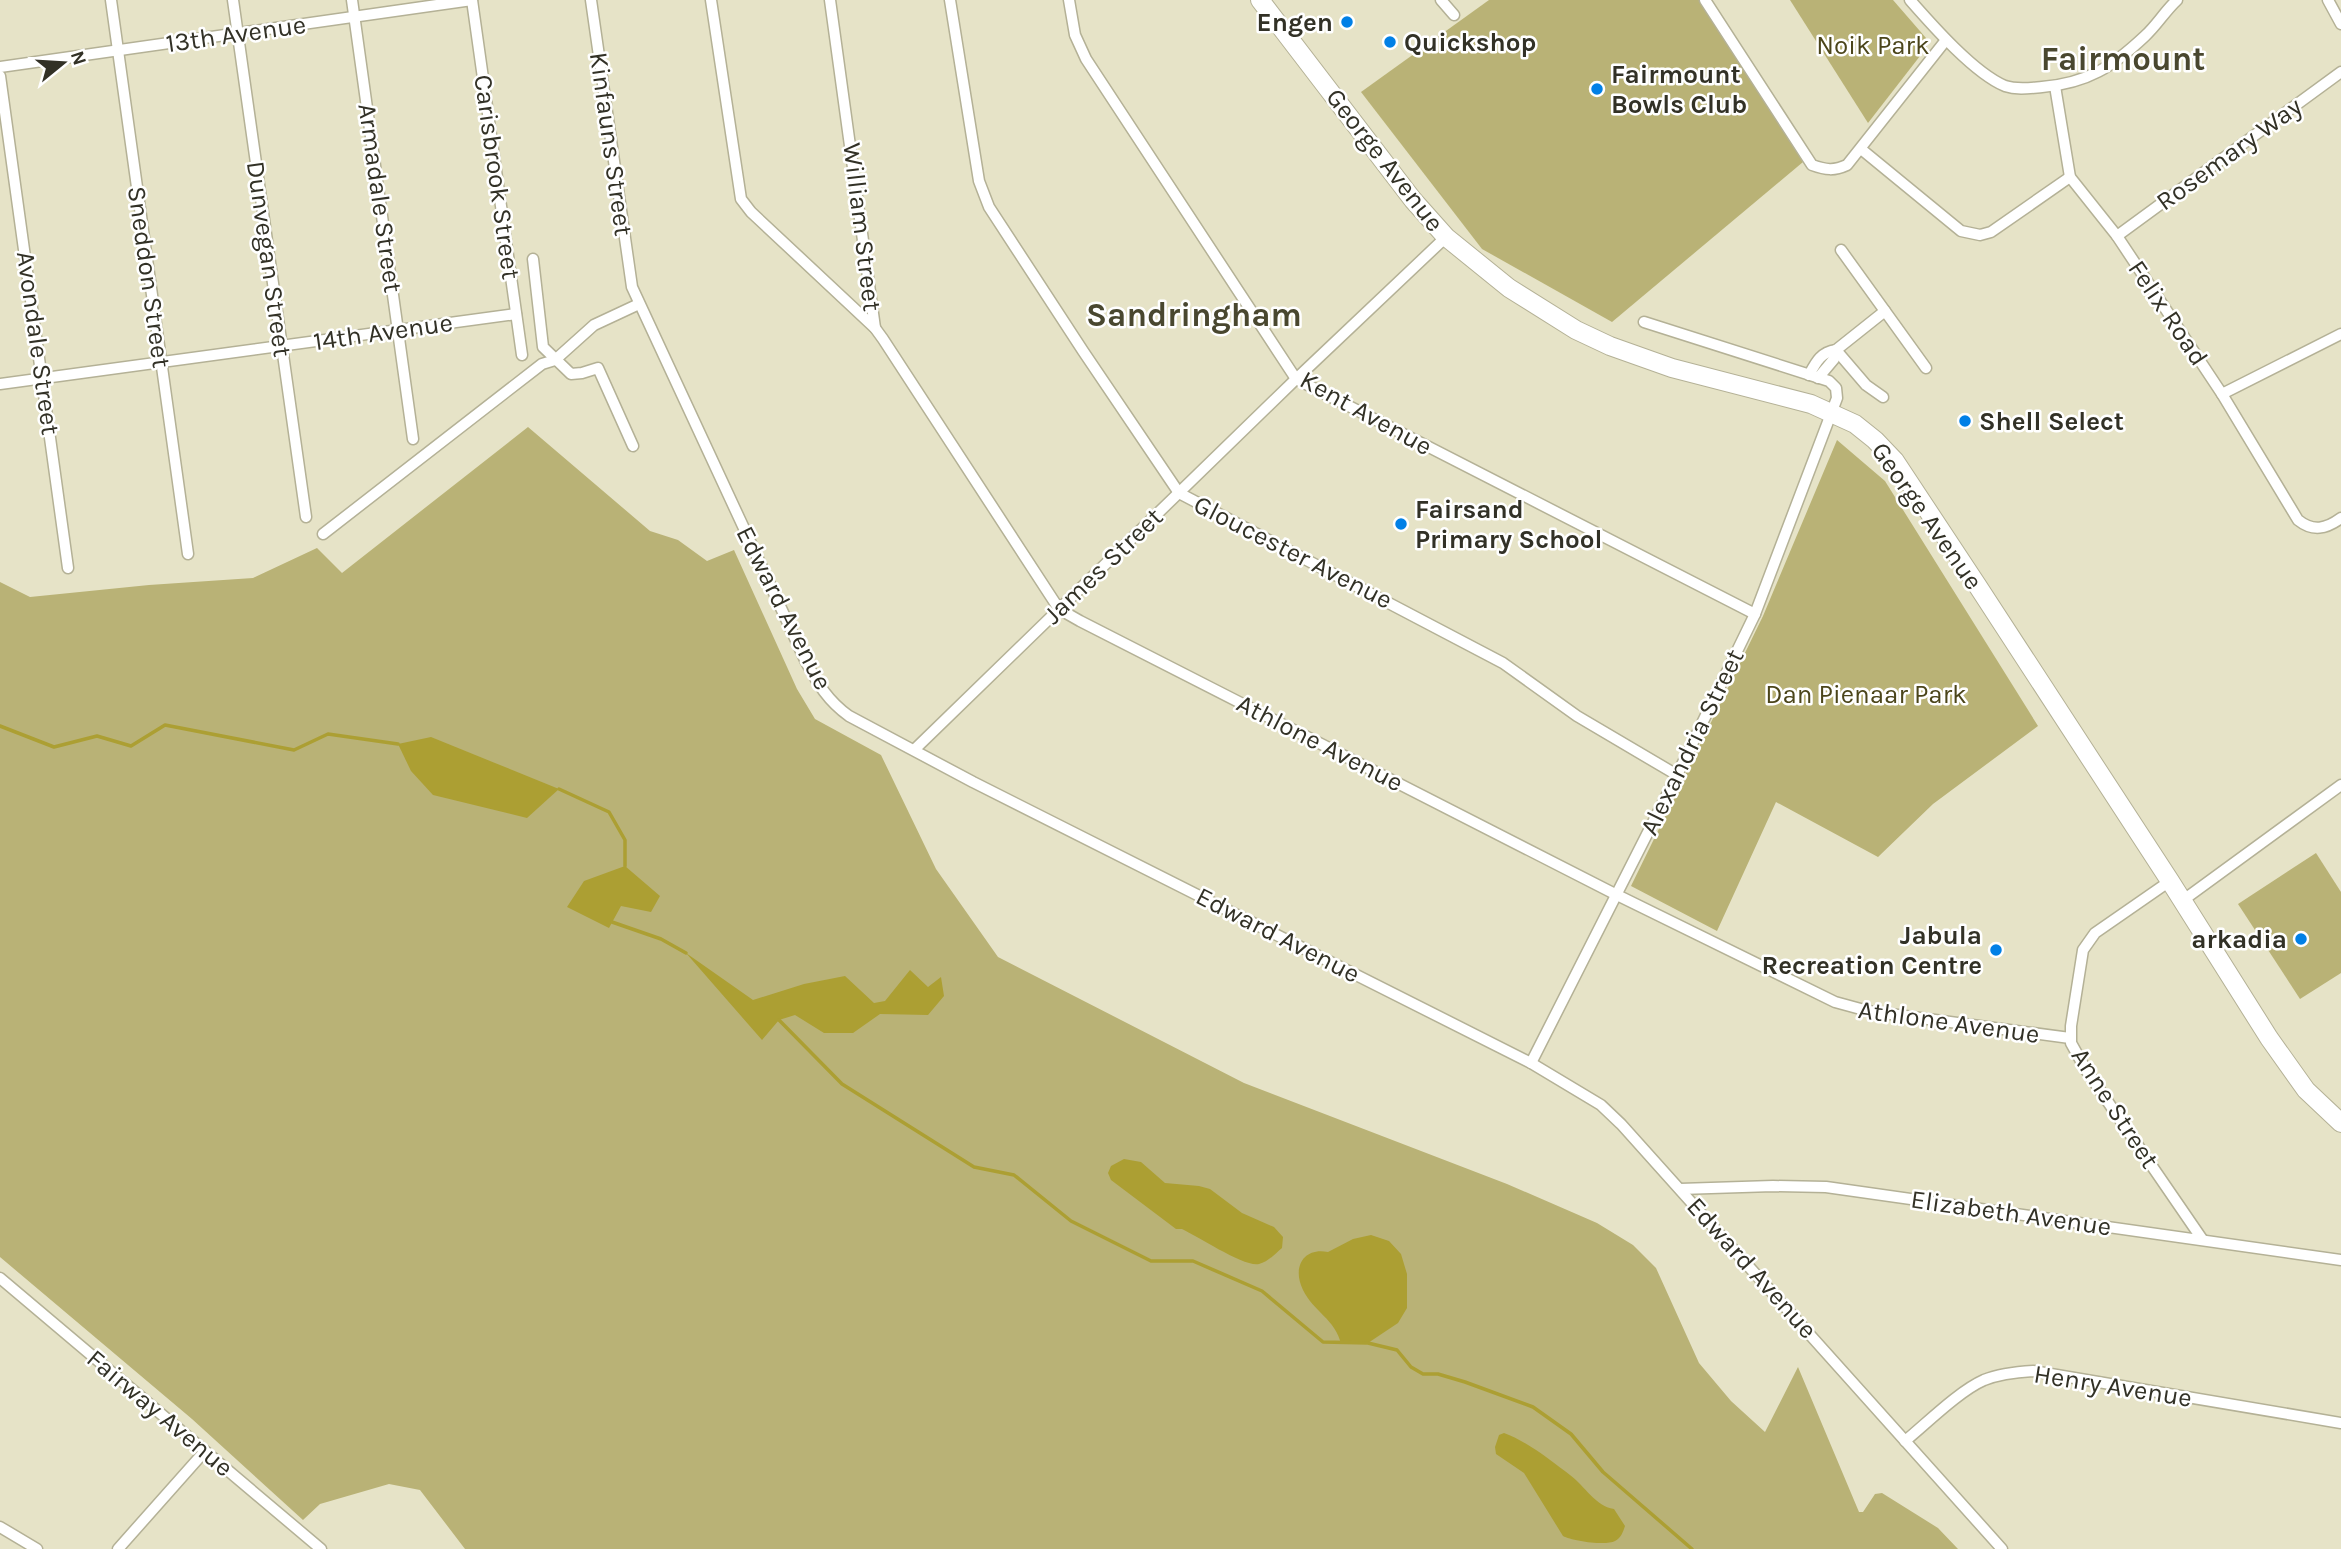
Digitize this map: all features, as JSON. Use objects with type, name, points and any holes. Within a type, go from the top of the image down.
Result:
[{"type":"main road","name":"George Avenue","points":[[1265,3],[1392,175],[1446,237],[1509,288],[1576,330],[1610,346],[1672,369],[1811,404],[1855,424],[1875,440],[1895,461],[2170,881],[2269,1038],[2313,1097],[2341,1123]]},
{"type":"street","name":"Sneddon Street","points":[[111,0],[188,554]]},
{"type":"street","name":"Dunvegan Street","points":[[233,0],[306,517]]},
{"type":"street","name":"Armadale Street","points":[[352,0],[413,439]]},
{"type":"street","name":"13th Avenue","points":[[0,68],[472,0]]},
{"type":"street","name":"Carisbrook Street","points":[[472,0],[522,355]]},
{"type":"street","name":"Kinfauns Street","points":[[591,0],[632,287]]},
{"type":"street","name":"Athlone Avenue","points":[[711,0],[741,199],[751,212],[874,328],[889,347],[1059,609],[1615,894],[1844,1006],[2070,1038]]},
{"type":"street","name":"William Street","points":[[830,0],[874,328]]},
{"type":"street","name":"Gloucester Avenue","points":[[950,0],[979,181],[989,207],[1179,493],[1492,657],[1577,716],[1677,775]]},
{"type":"street","name":"Kent Avenue","points":[[1069,0],[1075,35],[1086,59],[1296,379],[1755,614]]},
{"type":"street","points":[[1441,0],[1454,15]]},
{"type":"street","points":[[1705,0],[1812,165],[1827,170],[1847,165],[1946,40]]},
{"type":"street","points":[[1910,0],[1946,40],[1991,78],[2006,86],[2022,89],[2055,86],[2088,78],[2116,61],[2148,34],[2171,2]]},
{"type":"street","points":[[2328,0],[2341,24]]},
{"type":"street","name":"Rosemary Way","points":[[2117,236],[2341,72]]},
{"type":"street","name":"Avondale Street","points":[[0,76],[68,568]]},
{"type":"street","name":"Felix Road","points":[[2055,86],[2070,177],[2117,236],[2222,394],[2298,520],[2312,528],[2328,527],[2341,518]]},
{"type":"street","points":[[1861,149],[1961,231],[1972,234],[1991,232],[2070,177]]},
{"type":"street","name":"James Street","points":[[914,750],[1446,237]]},
{"type":"street","points":[[1841,250],[1926,368]]},
{"type":"street","points":[[533,259],[543,347],[555,360],[576,375],[598,368],[633,446]]},
{"type":"street","name":"Edward Avenue","points":[[632,287],[822,691],[834,705],[849,716],[914,750],[1531,1063],[1601,1105],[1681,1189],[2002,1549]]},
{"type":"street","points":[[323,534],[542,364],[555,360],[594,325],[639,304]]},
{"type":"street","points":[[1814,376],[1818,358],[1827,351],[1836,350],[1885,311]]},
{"type":"street","name":"14th Avenue","points":[[0,384],[516,314]]},
{"type":"street","points":[[1644,322],[1829,381],[1836,388],[1837,398],[1832,412]]},
{"type":"street","points":[[2222,394],[2341,334]]},
{"type":"street","points":[[1836,350],[1858,377],[1883,397]]},
{"type":"street","name":"Alexandria Street","points":[[1531,1063],[1755,614],[1832,412]]},
{"type":"street","points":[[2182,901],[2341,785]]},
{"type":"street","name":"Anne Street","points":[[2170,881],[2095,933],[2087,942],[2082,956],[2070,1038],[2086,1070],[2202,1239]]},
{"type":"street","name":"Elizabeth Avenue","points":[[1681,1189],[1826,1187],[2341,1260]]},
{"type":"street","name":"Fairway Avenue","points":[[0,1278],[321,1549]]},
{"type":"street","name":"Henry Avenue","points":[[1905,1441],[1983,1380],[2032,1371],[2341,1423]]},
{"type":"street","points":[[118,1549],[205,1451]]},
{"type":"street","points":[[0,1527],[37,1549]]},
{"type":"green space","points":[[1489,0],[1699,0],[1803,162],[1612,322],[1482,249],[1361,92]]},
{"type":"green space","name":"Noik Park","points":[[1790,0],[1893,0],[1926,38],[1927,47],[1868,123]]},
{"type":"green space","points":[[528,427],[650,531],[678,540],[707,561],[734,550],[797,689],[815,719],[881,755],[936,869],[998,957],[1244,1083],[1507,1184],[1597,1223],[1633,1245],[1656,1268],[1699,1363],[1731,1401],[1765,1432],[1798,1367],[1859,1512],[1863,1512],[1875,1494],[1882,1493],[1938,1528],[1958,1549],[465,1549],[420,1490],[389,1484],[320,1504],[303,1520],[192,1419],[0,1257],[0,582],[30,597],[253,578],[317,548],[342,573]]},
{"type":"green space","name":"Dan Pienaar Park","points":[[1837,440],[1885,481],[2038,726],[1933,804],[1878,857],[1776,802],[1717,931],[1631,886],[1763,616]]},
{"type":"green space","name":"arkadia","points":[[2316,853],[2341,892],[2341,973],[2300,999],[2238,904]]},
{"type":"shaded area","points":[[431,737],[559,789],[527,818],[433,795],[411,771],[398,744]]},
{"type":"shaded area","points":[[625,866],[660,896],[651,912],[621,906],[609,928],[567,907],[584,881]]},
{"type":"shaded area","points":[[686,953],[753,1000],[804,984],[845,976],[874,1003],[885,1001],[910,970],[928,987],[941,977],[944,996],[928,1015],[880,1014],[853,1033],[824,1033],[795,1015],[779,1020],[762,1040]]},
{"type":"shaded area","points":[[1124,1159],[1141,1162],[1165,1183],[1210,1189],[1242,1213],[1274,1227],[1283,1237],[1282,1248],[1266,1261],[1253,1264],[1233,1257],[1182,1229],[1176,1229],[1111,1180],[1108,1173],[1111,1166]]},
{"type":"shaded area","points":[[1371,1235],[1389,1241],[1401,1254],[1407,1274],[1407,1308],[1398,1323],[1368,1343],[1341,1344],[1334,1328],[1303,1290],[1299,1267],[1306,1256],[1312,1253],[1328,1252],[1353,1239]]},
{"type":"shaded area","points":[[1504,1433],[1538,1452],[1575,1479],[1601,1504],[1614,1509],[1625,1526],[1619,1538],[1611,1542],[1597,1543],[1563,1536],[1524,1473],[1496,1454],[1499,1435]]},
{"type":"waterway","points":[[0,726],[54,747],[97,736],[131,746],[165,725],[294,750],[328,734],[398,744]]},
{"type":"waterway","points":[[559,789],[609,812],[625,840],[625,866]]},
{"type":"waterway","points":[[612,922],[661,939],[686,953]]},
{"type":"waterway","points":[[779,1020],[842,1084],[974,1167],[1014,1175],[1071,1221],[1151,1261],[1193,1261],[1262,1291],[1323,1342],[1368,1343],[1397,1350],[1411,1367],[1423,1374],[1438,1374],[1465,1382],[1533,1407],[1571,1434],[1603,1472],[1692,1549]]},
{"type":"place","name":"Engen","points":[[1347,22]]},
{"type":"place","name":"Quickshop","points":[[1390,42]]},
{"type":"place","name":"Fairmount Bowls Club","points":[[1597,89]]},
{"type":"place","name":"Shell Select","points":[[1965,421]]},
{"type":"place","name":"Fairsand Primary School","points":[[1401,524]]},
{"type":"place","name":"arkadia","points":[[2301,939]]},
{"type":"place","name":"Jabula Recreation Centre","points":[[1996,950]]},
{"type":"district","name":"Fairmount","points":[[2123,59]]},
{"type":"district","name":"Sandringham","points":[[1194,315]]}]
